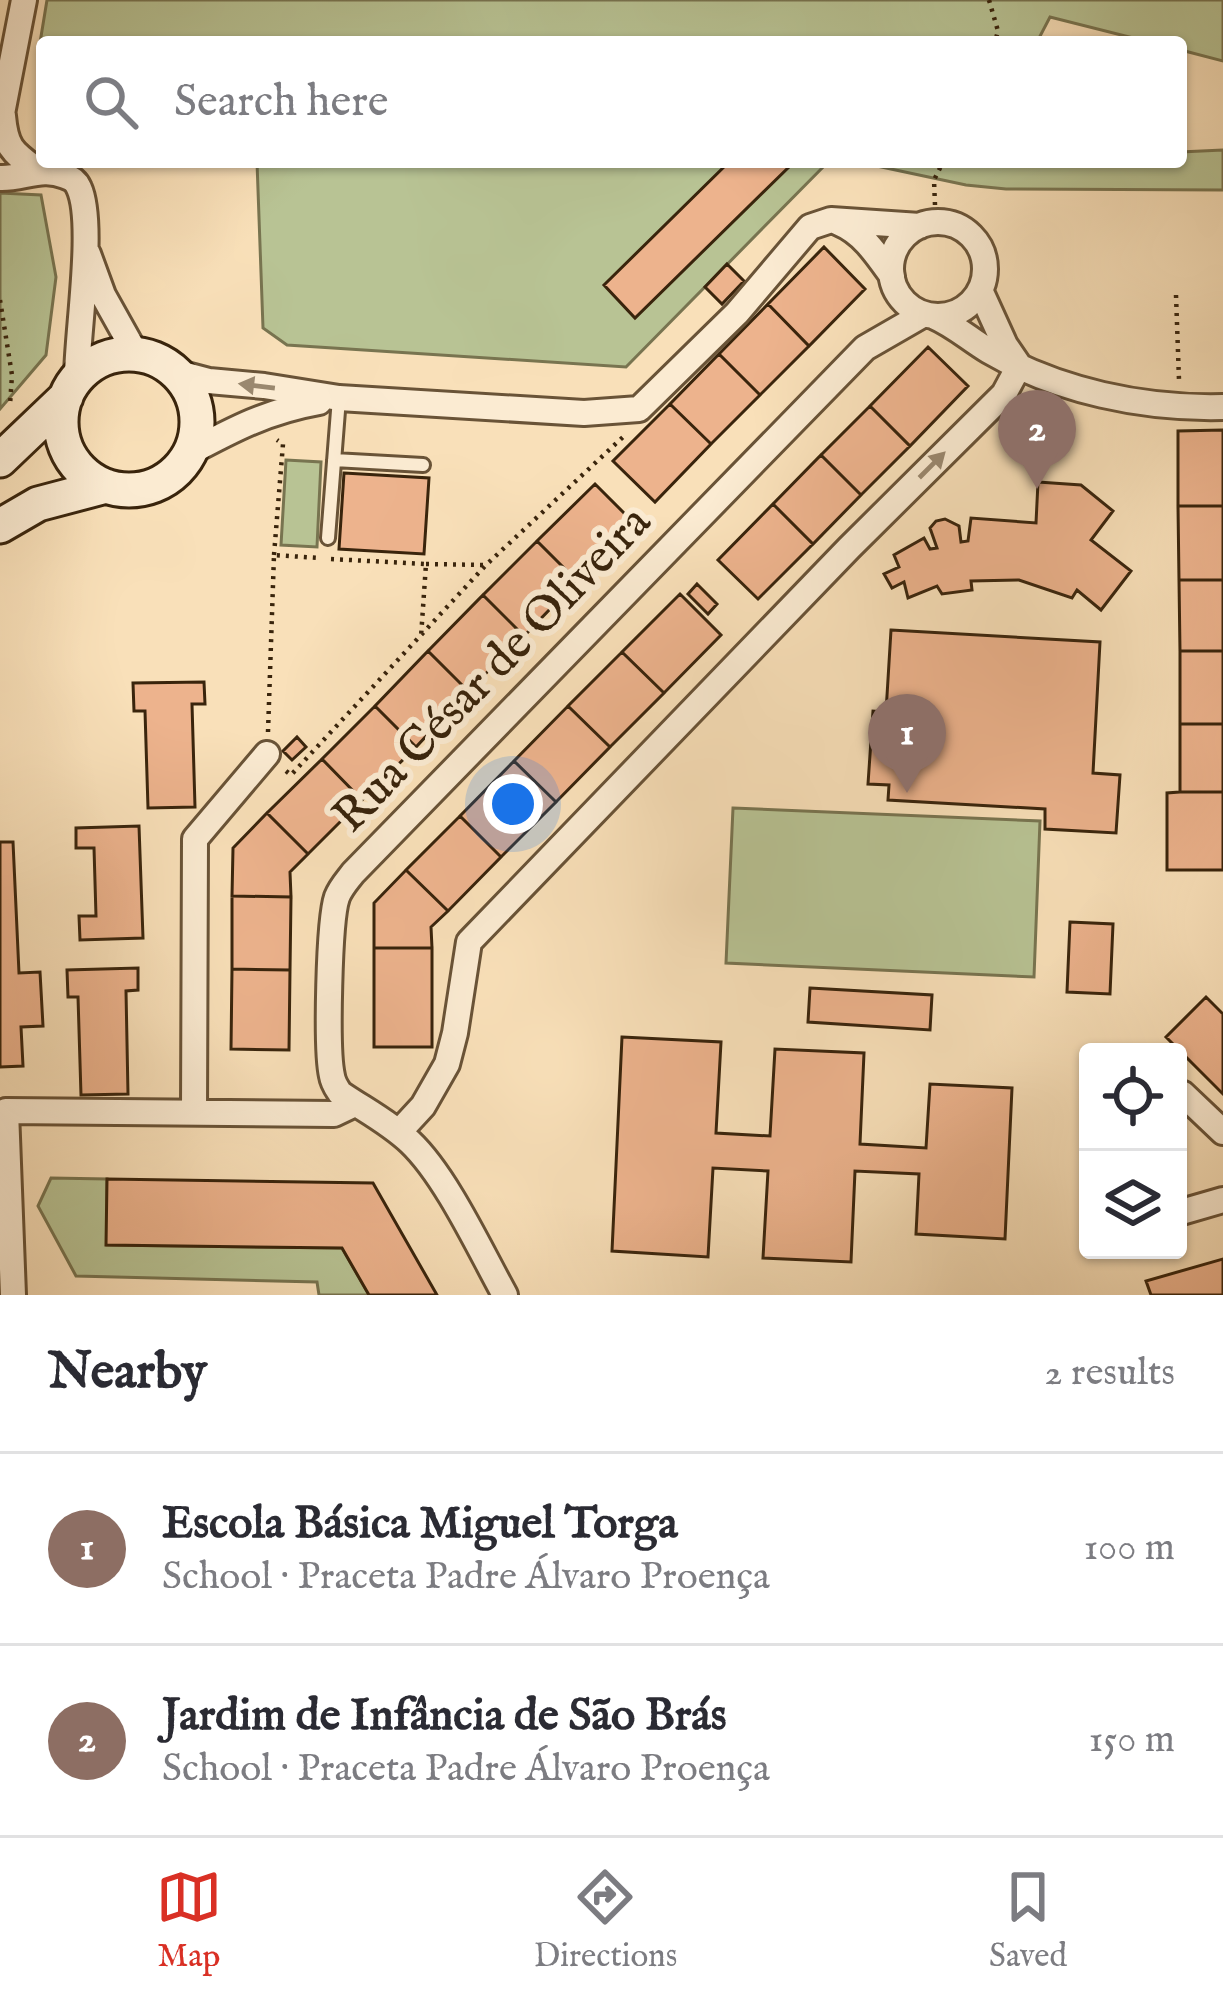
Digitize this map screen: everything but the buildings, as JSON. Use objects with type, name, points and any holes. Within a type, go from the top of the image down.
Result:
[{"type":"street","points":[[24,0],[6,59],[1,120],[11,151],[38,171]]},
{"type":"street","points":[[0,178],[38,171],[60,174],[76,182],[82,196],[86,246],[77,342],[71,387],[61,415],[67,450],[76,465],[106,486],[133,490],[160,482],[190,453],[197,419],[194,402],[175,372],[136,354],[114,356],[93,364],[71,387],[4,457]]},
{"type":"street","points":[[831,220],[847,226],[872,248],[905,303],[956,326],[1019,366],[1078,391],[1179,406],[1223,407]]},
{"type":"street","points":[[175,372],[339,398],[584,413],[639,409],[737,313],[810,227],[831,220],[962,229],[980,247],[985,272],[980,290],[963,309],[929,315]]},
{"type":"street","points":[[892,279],[897,246],[907,234],[928,224]]},
{"type":"street","points":[[86,246],[103,295],[136,354]]},
{"type":"street","name":"Rua César de Oliveira","points":[[355,1104],[335,1086],[330,1045],[334,909],[343,885],[865,348],[883,319],[892,279]]},
{"type":"street","points":[[980,290],[1019,366]]},
{"type":"street","name":"Rua César de Oliveira","points":[[865,348],[929,315]]},
{"type":"street","points":[[400,1132],[423,1106],[447,1064],[469,942],[1004,394],[1019,366]]},
{"type":"street","points":[[190,453],[261,416],[339,398]]},
{"type":"street","points":[[0,526],[38,504],[106,486]]},
{"type":"street","points":[[194,1112],[196,839],[267,754]]},
{"type":"street","points":[[1187,1100],[1223,1132]]},
{"type":"street","points":[[13,1295],[6,1112],[334,1114],[355,1104],[400,1132],[429,1165],[505,1295]]},
{"type":"street","points":[[1187,1210],[1223,1200]]},
{"type":"lane","points":[[328,538],[339,398]]},
{"type":"lane","points":[[334,460],[423,466]]},
{"type":"path","points":[[990,4],[997,36]]},
{"type":"path","points":[[928,224],[940,168]]},
{"type":"path","points":[[1177,295],[1179,406]]},
{"type":"path","points":[[0,300],[12,375],[4,457]]},
{"type":"path","points":[[283,443],[267,754],[290,775],[486,565],[623,438],[639,409]]},
{"type":"path","points":[[274,555],[486,565]]},
{"type":"path","points":[[421,637],[426,564]]},
{"type":"green space","points":[[47,0],[1223,0],[1223,61],[1187,52],[1187,36],[1125,36],[1050,17],[1040,36],[41,36]]},
{"type":"green space","points":[[1223,150],[1223,190],[1006,189],[886,168],[1187,168],[1187,152]]},
{"type":"green space","points":[[257,168],[822,168],[626,367],[287,345],[263,328]]},
{"type":"green space","points":[[0,193],[41,195],[56,277],[46,355],[0,409]]},
{"type":"green space","points":[[286,460],[321,462],[317,547],[281,545]]},
{"type":"green space","points":[[733,808],[1040,821],[1034,977],[726,963]]},
{"type":"green space","points":[[51,1178],[107,1179],[107,1245],[342,1248],[369,1295],[319,1295],[317,1282],[76,1276],[38,1206]]},
{"type":"place","name":"Jardim de Infância de São Brás","points":[[1037,489]]},
{"type":"place","name":"Escola Básica Miguel Torga","points":[[907,793]]}]
